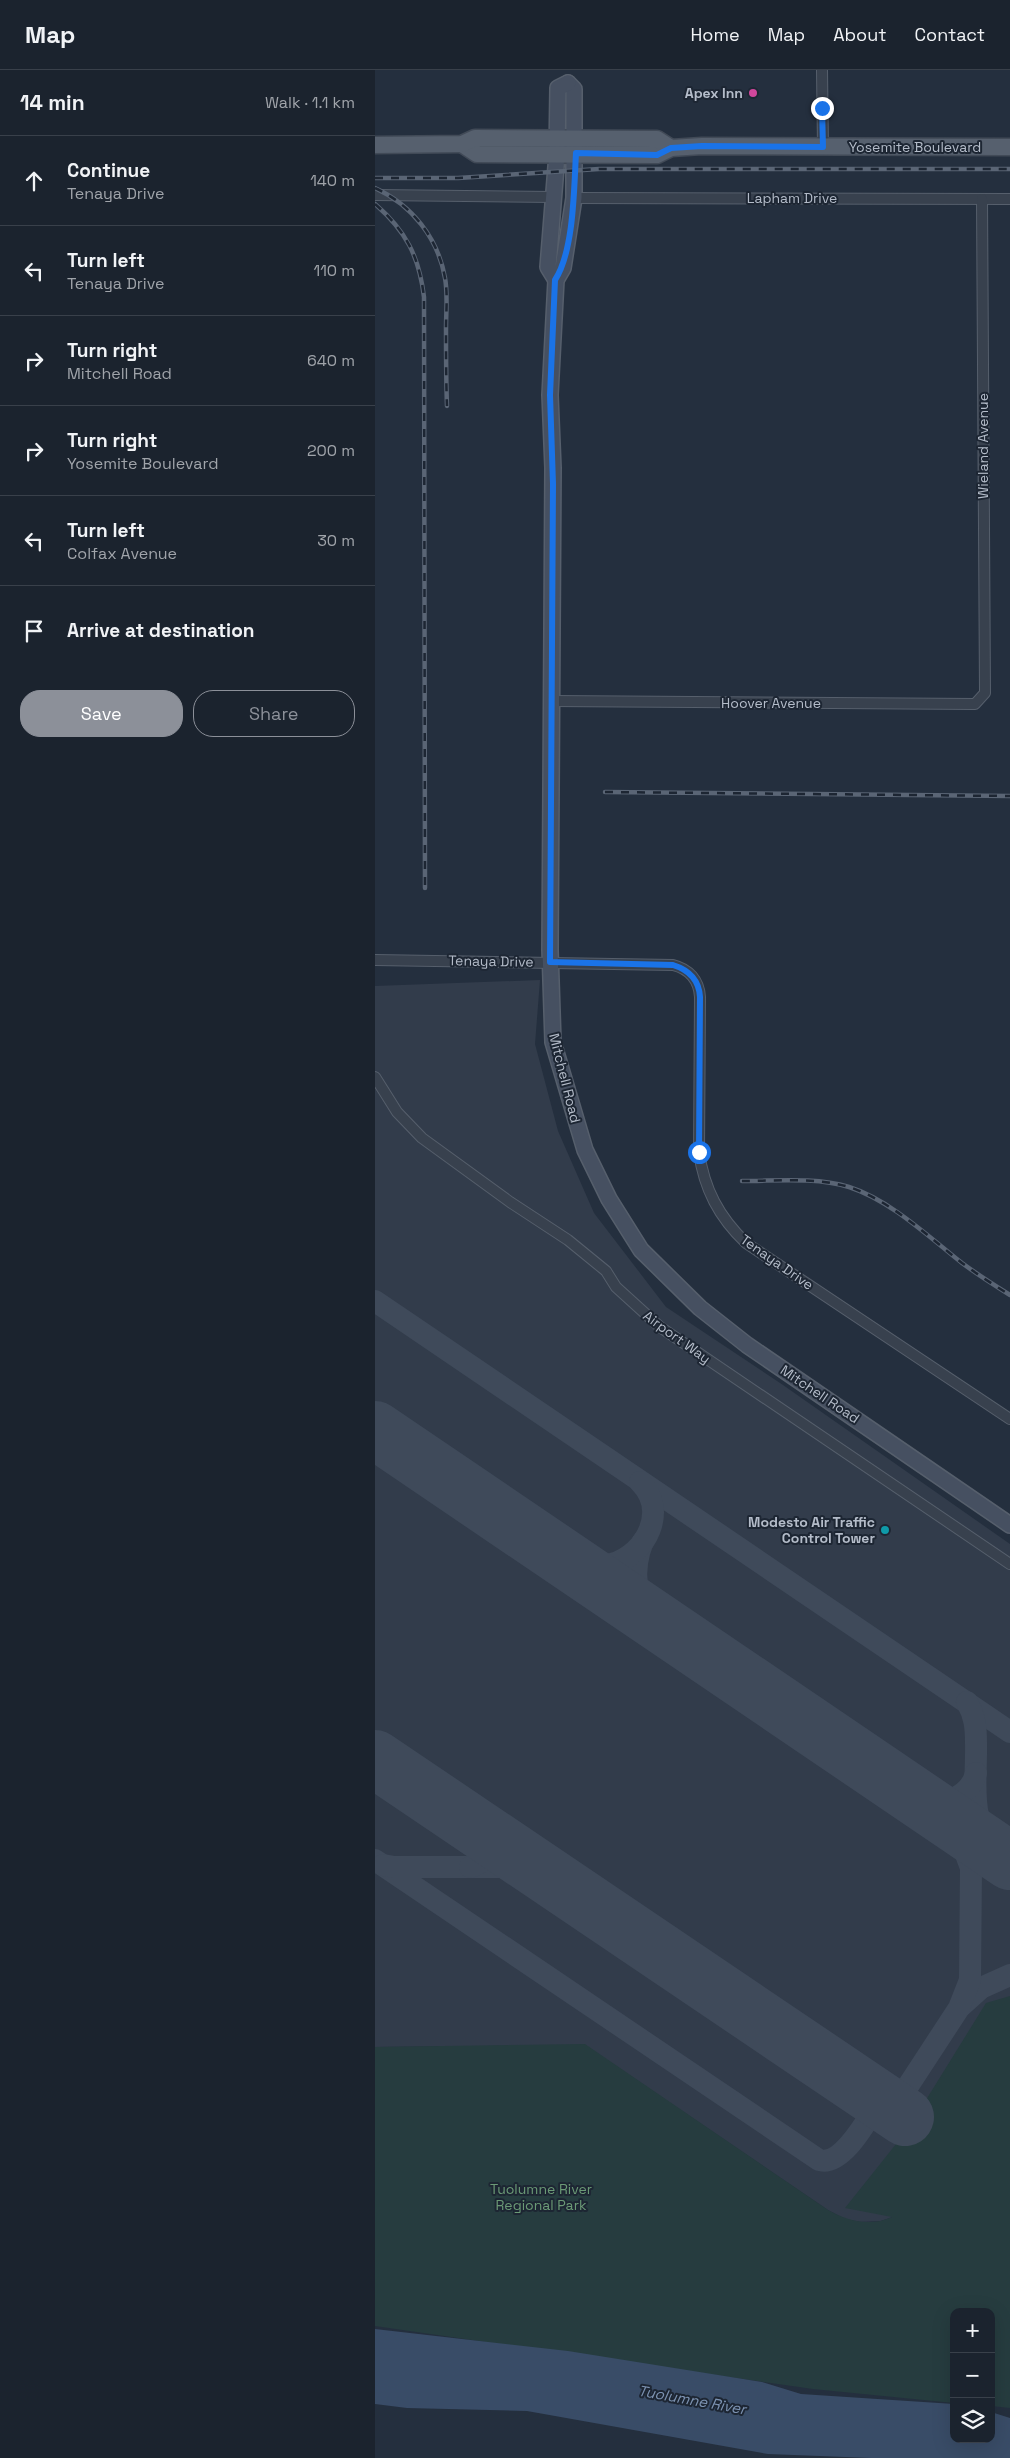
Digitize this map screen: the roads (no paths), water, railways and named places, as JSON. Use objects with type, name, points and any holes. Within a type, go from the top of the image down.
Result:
[{"type":"main road","name":"Mitchell Road","points":[[555,280],[547,267],[558,146],[558,88],[568,77],[574,89],[576,146],[574,198],[563,268],[555,280],[550,395],[553,468],[550,962],[553,1042],[563,1071],[576,1126],[585,1150],[609,1199],[641,1250],[676,1286],[725,1329],[1010,1524]]},
{"type":"main road","name":"Yosemite Boulevard","points":[[375,145],[462,144],[477,154],[576,146],[657,155],[671,148],[702,146],[1010,147]]},
{"type":"street","points":[[822,70],[823,147]]},
{"type":"street","points":[[375,195],[553,197]]},
{"type":"street","name":"Lapham Drive","points":[[574,198],[1010,199]]},
{"type":"street","name":"Wieland Avenue","points":[[982,199],[985,693]]},
{"type":"street","name":"Hoover Avenue","points":[[552,701],[975,704],[985,693]]},
{"type":"street","name":"Tenaya Drive","points":[[375,960],[550,962],[673,965],[681,967],[693,976],[697,983],[700,997],[699,1152],[705,1184],[725,1221],[746,1243],[1010,1419]]},
{"type":"street","name":"Airport Way","points":[[375,1077],[397,1112],[422,1138],[510,1202],[568,1240],[606,1271],[616,1287],[660,1327],[1010,1564]]},
{"type":"water","name":"Tuolumne River","points":[[375,2329],[568,2351],[762,2382],[801,2394],[950,2404],[950,2443],[995,2443],[995,2413],[1010,2418],[1010,2458],[871,2458],[768,2454],[527,2411],[407,2408],[375,2404]]},
{"type":"railway","points":[[375,178],[458,178],[599,169],[1010,169]]},
{"type":"railway","points":[[375,188],[412,213],[430,236],[441,263],[446,290],[447,406]]},
{"type":"railway","points":[[375,204],[395,224],[409,245],[419,269],[424,297],[425,888]]},
{"type":"railway","points":[[605,792],[1010,796]]},
{"type":"railway","points":[[742,1181],[796,1180],[823,1182],[849,1187],[864,1193],[894,1210],[968,1267],[1010,1295]]},
{"type":"place","name":"Apex Inn","points":[[753,93]]},
{"type":"place","name":"Modesto Air Traffic Control Tower","points":[[885,1530]]},
{"type":"park label","name":"Tuolumne River Regional Park","points":[[541,2198]]}]
